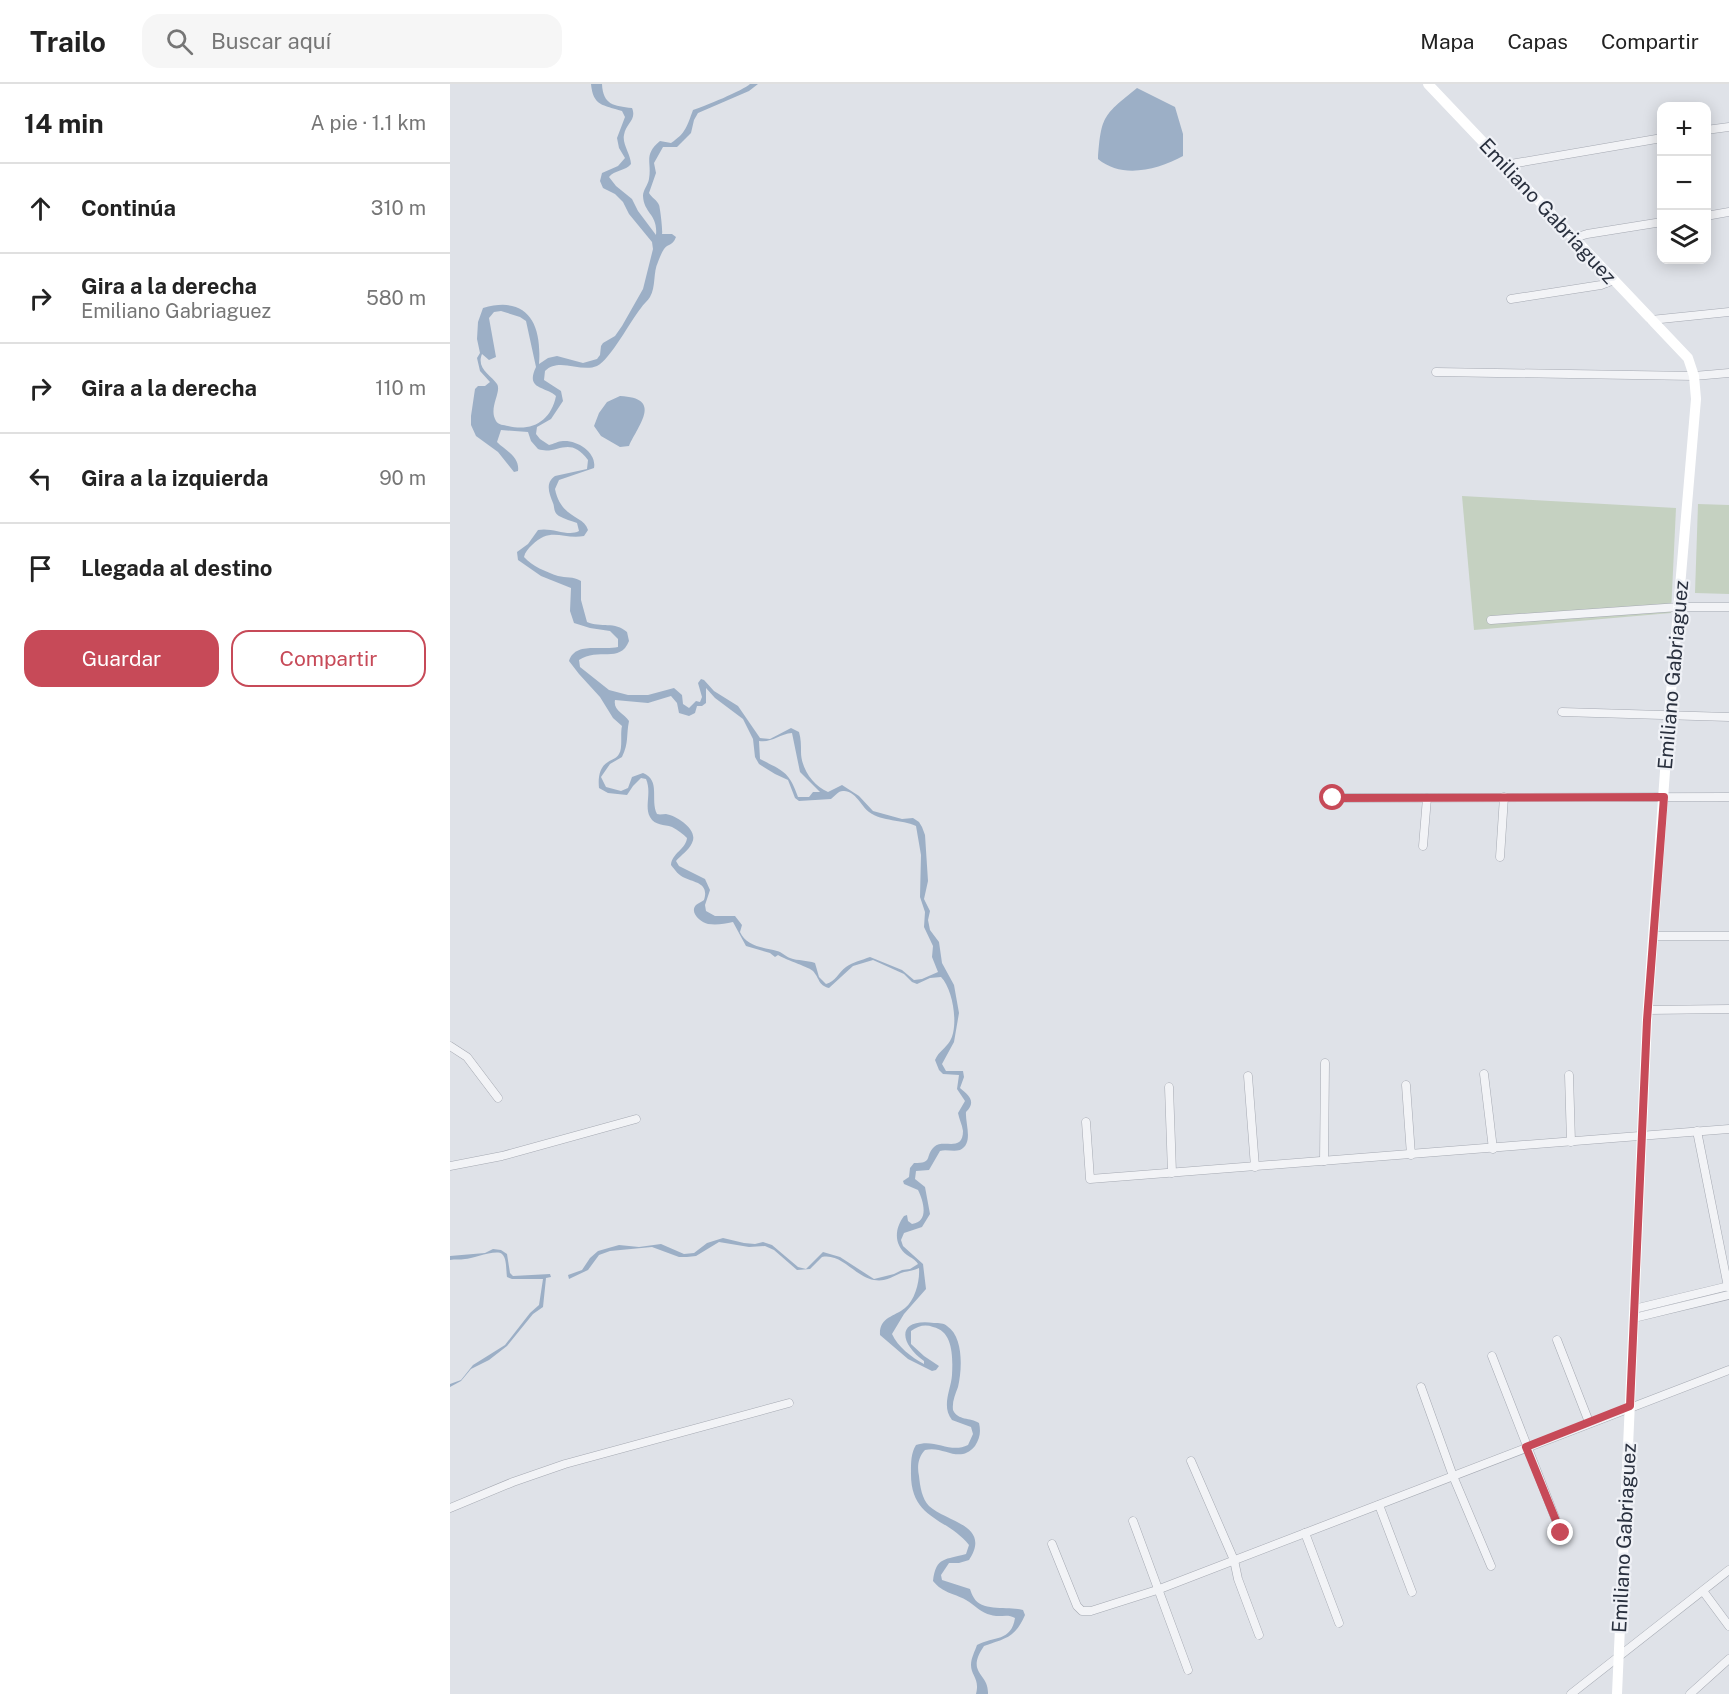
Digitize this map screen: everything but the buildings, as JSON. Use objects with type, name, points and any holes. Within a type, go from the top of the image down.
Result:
[{"type":"main road","name":"Emiliano Gabriaguez","points":[[1428,84],[1688,358],[1694,376],[1696,399],[1648,1010],[1617,1694]]},
{"type":"street","points":[[1711,129],[1729,126]]},
{"type":"street","points":[[1505,165],[1657,139]]},
{"type":"street","points":[[1711,215],[1729,212]]},
{"type":"street","points":[[1574,238],[1657,223]]},
{"type":"street","points":[[1511,299],[1601,285],[1614,280]]},
{"type":"street","points":[[1651,320],[1729,312]]},
{"type":"street","points":[[1436,372],[1694,376],[1729,373]]},
{"type":"street","points":[[1491,620],[1679,607],[1729,607]]},
{"type":"street","points":[[1562,712],[1729,717]]},
{"type":"street","points":[[1333,798],[1729,797]]},
{"type":"street","points":[[1424,846],[1427,798]]},
{"type":"street","points":[[1500,857],[1504,798]]},
{"type":"street","points":[[1653,936],[1729,936]]},
{"type":"street","points":[[1648,1010],[1729,1009]]},
{"type":"street","points":[[450,1046],[467,1057],[498,1098]]},
{"type":"street","points":[[1324,1161],[1325,1063]]},
{"type":"street","points":[[1484,1074],[1493,1149]]},
{"type":"street","points":[[1569,1075],[1571,1142]]},
{"type":"street","points":[[1248,1076],[1255,1167]]},
{"type":"street","points":[[1406,1085],[1411,1155]]},
{"type":"street","points":[[1169,1087],[1172,1173]]},
{"type":"street","points":[[450,1166],[502,1156],[636,1119]]},
{"type":"street","points":[[1086,1122],[1090,1179],[1729,1129]]},
{"type":"street","points":[[1634,1313],[1728,1292],[1697,1131]]},
{"type":"street","points":[[1557,1340],[1589,1422]]},
{"type":"street","points":[[1492,1356],[1561,1533]]},
{"type":"street","points":[[1053,1544],[1075,1602],[1082,1611],[1091,1611],[1157,1590],[1630,1406],[1729,1370]]},
{"type":"street","points":[[1421,1387],[1453,1476],[1491,1566]]},
{"type":"street","points":[[450,1508],[513,1482],[566,1464],[789,1403]]},
{"type":"street","points":[[1191,1461],[1234,1560],[1238,1579],[1259,1635]]},
{"type":"street","points":[[1379,1505],[1412,1592]]},
{"type":"street","points":[[1133,1521],[1188,1670]]},
{"type":"street","points":[[1305,1533],[1339,1623]]},
{"type":"street","points":[[1571,1694],[1729,1570]]},
{"type":"street","points":[[1703,1591],[1729,1626]]},
{"type":"street","points":[[1690,1694],[1729,1659]]},
{"type":"green space","points":[[1462,496],[1676,508],[1671,613],[1474,630]]},
{"type":"green space","points":[[1698,504],[1729,505],[1729,594],[1695,593]]},
{"type":"water","points":[[591,84],[602,84],[607,100],[632,108],[633,116],[624,138],[631,164],[609,177],[632,199],[656,235],[655,223],[643,196],[649,179],[649,159],[652,150],[660,141],[671,143],[680,136],[693,110],[750,84],[758,84],[749,91],[698,113],[691,133],[677,147],[663,147],[654,163],[656,173],[649,193],[659,205],[662,234],[672,234],[676,237],[664,249],[656,266],[650,297],[614,348],[602,362],[591,368],[557,365],[545,371],[544,380],[561,391],[563,401],[551,419],[537,427],[536,434],[549,445],[569,441],[580,445],[593,457],[594,468],[559,480],[555,489],[562,506],[582,521],[588,530],[584,536],[577,537],[545,536],[532,545],[524,557],[549,573],[581,581],[581,600],[587,622],[618,627],[627,632],[629,641],[620,652],[586,656],[579,660],[580,667],[609,690],[628,695],[648,695],[674,688],[682,695],[683,704],[689,708],[696,701],[700,702],[702,697],[698,683],[701,679],[704,680],[714,691],[738,706],[760,738],[770,739],[791,728],[799,732],[803,764],[817,785],[828,792],[842,785],[859,796],[873,811],[902,819],[913,818],[922,827],[925,835],[928,881],[924,899],[930,911],[928,920],[930,930],[939,942],[942,963],[954,985],[959,1013],[954,1042],[942,1064],[946,1071],[963,1071],[964,1077],[960,1088],[969,1096],[971,1105],[966,1112],[968,1138],[964,1147],[957,1151],[940,1151],[929,1170],[916,1171],[915,1179],[925,1187],[930,1214],[922,1227],[904,1233],[901,1240],[903,1246],[923,1264],[926,1289],[904,1314],[892,1334],[905,1351],[924,1364],[906,1340],[905,1333],[913,1324],[922,1322],[944,1324],[953,1331],[959,1346],[960,1372],[953,1410],[958,1416],[979,1423],[979,1438],[975,1446],[963,1454],[925,1450],[919,1459],[918,1473],[922,1492],[929,1506],[964,1526],[975,1539],[975,1548],[969,1560],[949,1563],[941,1575],[942,1580],[970,1589],[974,1598],[983,1605],[1023,1610],[1025,1615],[1013,1633],[984,1646],[979,1655],[977,1668],[985,1681],[988,1694],[976,1694],[977,1684],[971,1665],[973,1655],[977,1645],[1006,1635],[1013,1626],[1015,1618],[984,1613],[933,1581],[939,1563],[966,1554],[969,1545],[923,1509],[912,1488],[911,1461],[916,1445],[930,1443],[961,1447],[968,1445],[973,1434],[971,1427],[952,1420],[947,1409],[952,1375],[948,1339],[940,1329],[933,1327],[922,1326],[911,1331],[911,1344],[939,1366],[932,1371],[908,1359],[880,1335],[882,1324],[909,1305],[912,1300],[918,1284],[919,1268],[885,1280],[874,1280],[861,1275],[836,1258],[822,1257],[810,1269],[797,1270],[774,1250],[765,1246],[749,1247],[719,1242],[696,1256],[687,1257],[679,1257],[652,1247],[610,1251],[599,1255],[588,1270],[569,1279],[568,1275],[582,1270],[598,1251],[619,1245],[639,1247],[661,1244],[684,1254],[694,1253],[707,1243],[723,1238],[744,1243],[763,1242],[772,1245],[798,1267],[806,1269],[823,1252],[840,1257],[874,1279],[910,1269],[918,1264],[902,1251],[897,1231],[904,1216],[907,1215],[908,1221],[912,1224],[921,1220],[924,1211],[918,1190],[904,1184],[903,1181],[909,1177],[910,1168],[914,1163],[926,1161],[934,1147],[960,1142],[963,1131],[958,1113],[965,1101],[957,1089],[959,1075],[943,1074],[935,1060],[950,1041],[954,1026],[949,990],[941,977],[930,978],[917,984],[904,974],[873,960],[853,966],[829,988],[821,983],[811,970],[778,955],[775,957],[770,953],[746,946],[733,922],[708,924],[695,914],[694,908],[704,900],[705,891],[698,883],[677,873],[671,865],[687,838],[674,828],[652,820],[648,813],[646,779],[641,778],[627,795],[608,793],[599,788],[601,770],[617,757],[620,751],[622,726],[613,718],[600,697],[569,661],[572,655],[583,649],[618,647],[618,639],[610,631],[574,623],[570,611],[571,588],[541,576],[518,560],[517,552],[528,544],[538,530],[570,533],[579,531],[577,523],[556,513],[549,485],[555,476],[587,469],[588,460],[575,448],[538,449],[531,441],[528,432],[501,430],[497,442],[517,462],[518,471],[514,472],[498,452],[476,436],[471,425],[475,389],[490,382],[480,371],[477,358],[480,353],[477,339],[478,322],[483,308],[498,305],[511,306],[521,309],[529,316],[538,337],[539,364],[548,358],[557,356],[583,363],[597,359],[601,346],[615,336],[643,289],[653,249],[652,242],[629,214],[623,202],[615,194],[603,188],[600,181],[602,173],[618,166],[625,158],[619,148],[617,138],[625,117],[622,111],[600,104],[592,91]],"holes":[[[501,311],[526,321],[536,367],[533,380],[535,384],[556,396],[550,412],[539,423],[532,426],[501,425],[494,416],[498,387],[483,368],[481,359],[482,354],[489,360],[496,357],[489,318],[494,312]],[[706,688],[715,698],[743,719],[753,739],[755,757],[759,764],[788,780],[795,798],[799,801],[831,799],[840,792],[847,791],[874,815],[916,826],[921,855],[920,897],[925,912],[924,927],[933,946],[932,957],[938,972],[914,980],[902,970],[870,957],[849,965],[826,984],[819,977],[815,963],[793,959],[751,943],[740,932],[742,925],[735,916],[715,916],[706,911],[705,905],[710,890],[705,879],[679,866],[676,861],[692,843],[692,833],[686,824],[676,818],[666,814],[657,814],[652,780],[643,773],[632,777],[628,788],[621,791],[606,787],[601,777],[610,764],[622,757],[626,743],[629,721],[617,709],[615,700],[648,703],[671,696],[677,703],[679,713],[689,716],[695,713],[697,706],[706,703]],[[792,733],[800,772],[820,792],[813,792],[809,797],[798,797],[788,777],[760,759],[759,741],[768,741]]]},
{"type":"water","points":[[1137,88],[1175,107],[1183,134],[1183,156],[1162,165],[1129,171],[1107,165],[1098,159],[1101,133],[1106,117],[1117,104]]},
{"type":"water","points":[[620,396],[641,402],[644,414],[629,446],[620,447],[601,436],[594,426],[607,402]]},
{"type":"water","points":[[493,1249],[507,1254],[510,1273],[513,1276],[550,1274],[551,1277],[546,1278],[543,1307],[533,1314],[507,1346],[489,1360],[471,1369],[461,1381],[450,1387],[450,1384],[461,1380],[473,1365],[505,1345],[539,1305],[543,1279],[507,1277],[506,1261],[502,1254],[450,1260],[450,1256],[485,1253]]},
{"type":"route","points":[[1333,798],[1664,797],[1647,1020],[1630,1406],[1526,1447],[1561,1533]]}]
